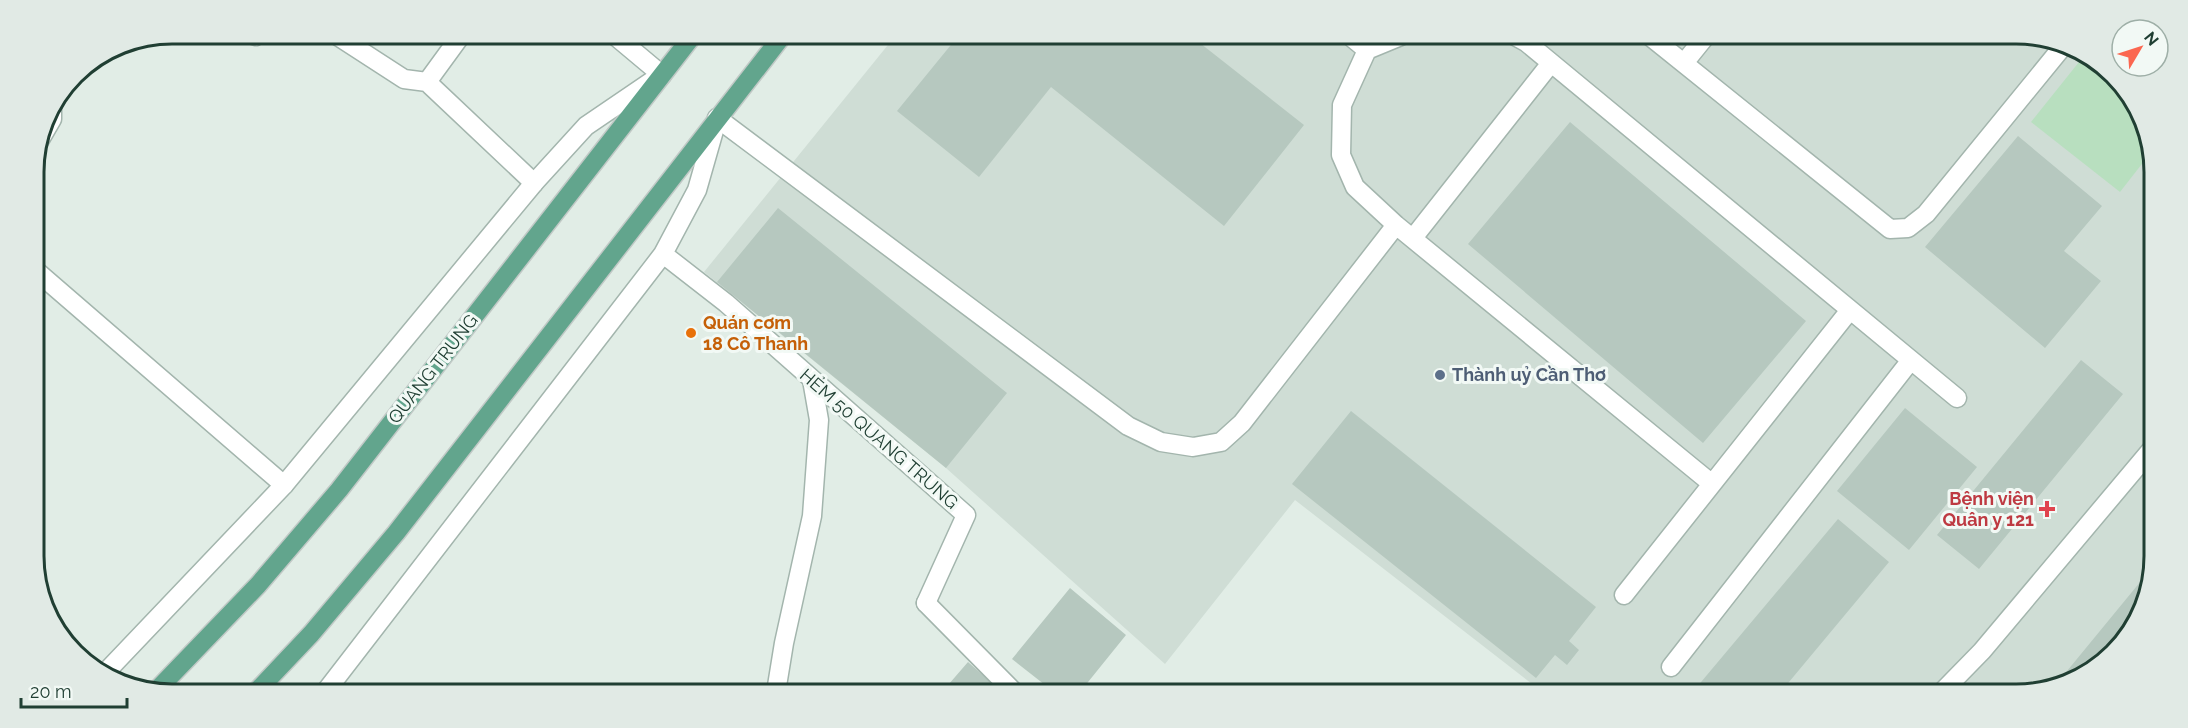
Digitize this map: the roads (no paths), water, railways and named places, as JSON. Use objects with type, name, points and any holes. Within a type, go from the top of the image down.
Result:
[{"type":"main road","name":"QUANG TRUNG","points":[[163,683],[258,585],[339,490],[686,44]]},
{"type":"main road","points":[[264,684],[311,633],[396,533],[775,44]]},
{"type":"street","points":[[350,44],[404,79],[427,82],[534,183]]},
{"type":"street","points":[[427,82],[455,44]]},
{"type":"street","points":[[110,668],[284,485],[534,183],[586,126],[658,80],[623,44]]},
{"type":"street","points":[[1360,44],[1367,50]]},
{"type":"street","points":[[1382,44],[1367,50],[1342,105],[1341,155],[1355,187],[1396,225],[1711,483]]},
{"type":"street","points":[[1528,44],[1957,398]]},
{"type":"street","points":[[1660,44],[1890,229],[1908,228],[1926,214],[2059,51]]},
{"type":"street","points":[[1684,63],[1699,44]]},
{"type":"street","points":[[1413,238],[1551,63]]},
{"type":"street","points":[[331,684],[663,254],[696,190],[712,124],[1128,426],[1161,442],[1193,447],[1221,442],[1235,429],[1396,225]]},
{"type":"street","name":"HẺM 50 QUANG TRUNG","points":[[663,254],[726,303],[966,515],[926,603],[1006,684]]},
{"type":"street","points":[[44,278],[284,485]]},
{"type":"street","points":[[1624,595],[1850,310]]},
{"type":"street","points":[[1671,667],[1911,360]]},
{"type":"street","points":[[778,684],[784,643],[812,516],[819,420],[812,380]]},
{"type":"street","points":[[1949,684],[1982,651],[2144,458]]},
{"type":"place","name":"Quán cơm 18 Cô Thanh","points":[[691,333]]},
{"type":"place","name":"Thành uỷ Cần Thơ","points":[[1440,375]]},
{"type":"place","name":"Bệnh viện Quân y 121","points":[[2047,509]]}]
